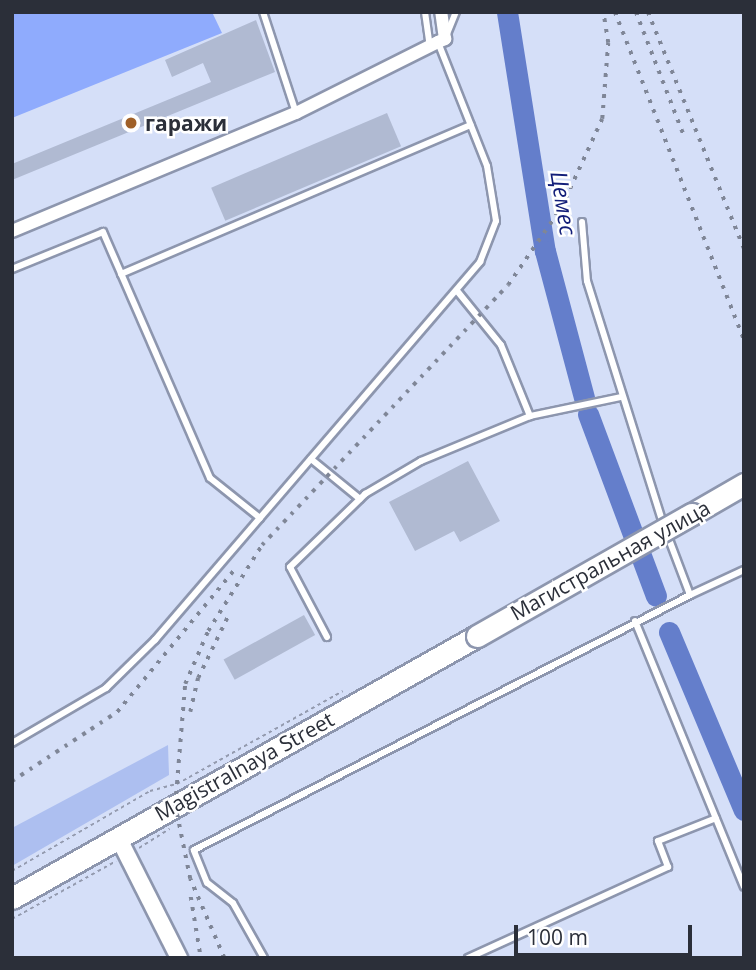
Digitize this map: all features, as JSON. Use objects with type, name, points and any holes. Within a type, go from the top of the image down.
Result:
[{"type":"highway","name":"Магистральная улица","points":[[477,636],[744,484]]},
{"type":"highway","name":"Magistralnaya Street","points":[[12,898],[477,636]]},
{"type":"street","points":[[12,231],[296,113],[438,43],[441,12]]},
{"type":"street","points":[[118,837],[179,958]]},
{"type":"lane","points":[[262,12],[296,113]]},
{"type":"lane","points":[[12,743],[106,688],[260,518],[458,292],[480,262],[496,221],[487,166],[425,12]]},
{"type":"lane","points":[[438,43],[456,12]]},
{"type":"lane","points":[[121,274],[471,125]]},
{"type":"lane","points":[[582,222],[587,281],[621,397],[690,595]]},
{"type":"lane","points":[[12,269],[103,232],[210,478],[260,518]]},
{"type":"lane","points":[[458,292],[501,345],[530,416]]},
{"type":"lane","points":[[327,637],[290,567],[359,499],[421,461],[530,416],[621,397]]},
{"type":"lane","points":[[311,459],[359,499]]},
{"type":"lane","points":[[264,958],[233,903],[207,883],[194,850],[635,621],[744,570]]},
{"type":"lane","points":[[635,621],[744,887]]},
{"type":"lane","points":[[468,958],[668,867],[658,841],[716,818]]},
{"type":"path","points":[[12,871],[355,685]]},
{"type":"shaded area","points":[[12,12],[212,12],[222,33],[12,118]]},
{"type":"shaded area","points":[[168,745],[169,775],[12,866],[12,828]]},
{"type":"building","name":"гаражи","points":[[256,20],[275,72],[12,180],[12,164],[211,82],[203,63],[172,77],[165,60]]},
{"type":"building","points":[[387,113],[401,146],[225,221],[211,188]]},
{"type":"building","points":[[468,461],[500,521],[460,542],[454,531],[415,551],[389,502]]},
{"type":"building","points":[[304,615],[315,635],[235,680],[224,660]]},
{"type":"waterway","name":"Цемес","points":[[507,12],[545,251],[584,398]]},
{"type":"waterway","name":"Цемес","points":[[588,414],[656,596]]},
{"type":"waterway","name":"Цемес","points":[[669,632],[744,810]]},
{"type":"railway","points":[[224,958],[190,879],[175,805],[185,684],[208,631],[262,545],[508,285],[561,208],[602,119],[608,43],[603,12]]},
{"type":"railway","points":[[615,12],[744,340]]},
{"type":"railway","points":[[636,12],[684,136]]},
{"type":"railway","points":[[648,12],[744,248]]},
{"type":"railway","points":[[12,781],[117,712],[235,569]]},
{"type":"railway","points":[[190,712],[198,678],[230,612]]},
{"type":"railway","points":[[191,897],[201,958]]},
{"type":"place","name":"гаражи","points":[[131,123]]}]
